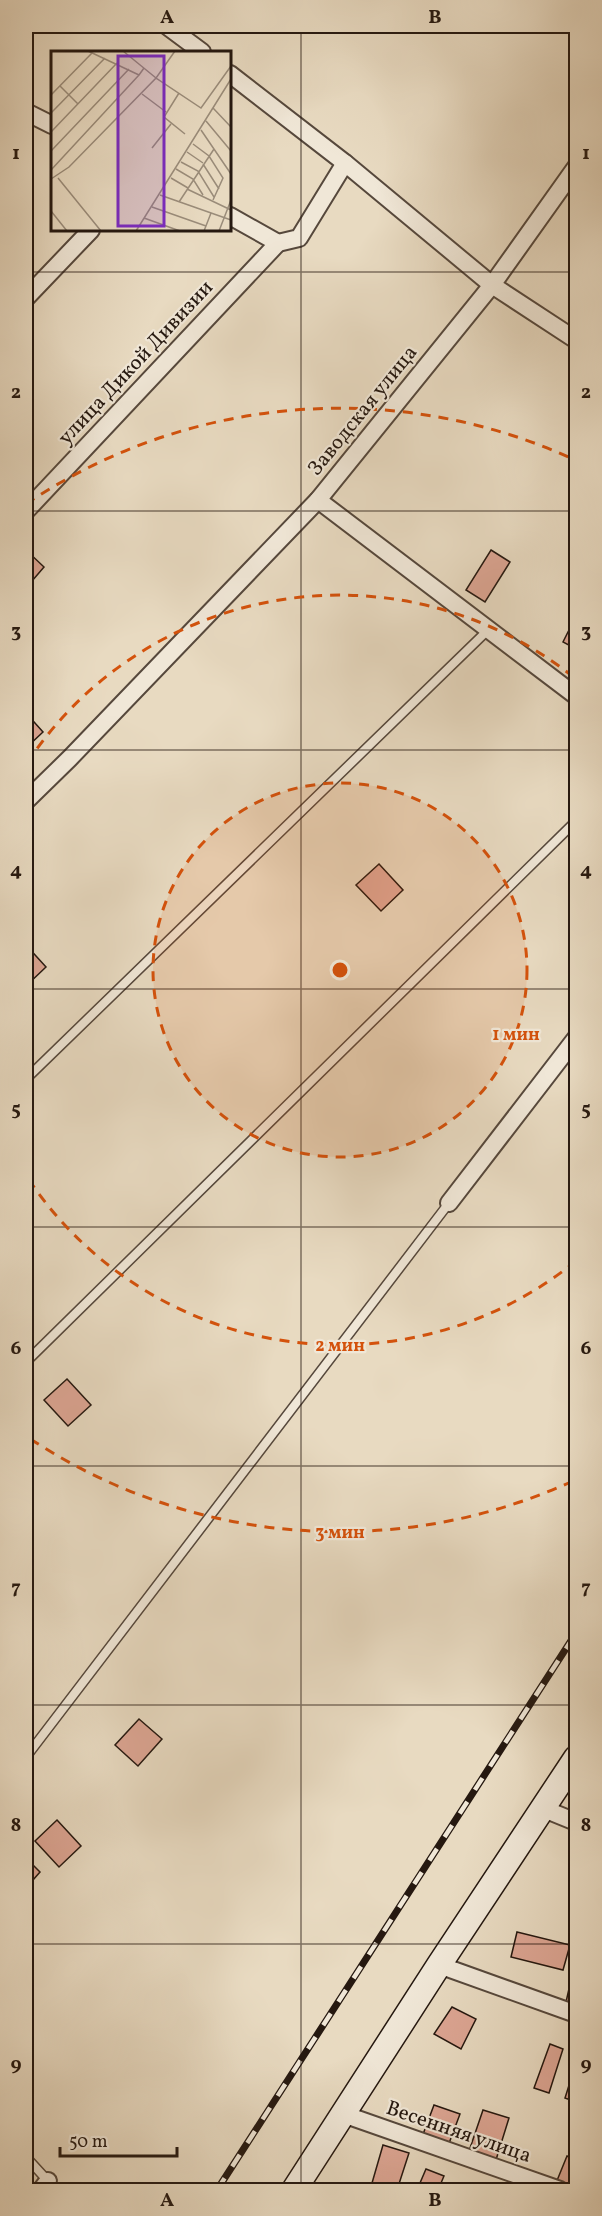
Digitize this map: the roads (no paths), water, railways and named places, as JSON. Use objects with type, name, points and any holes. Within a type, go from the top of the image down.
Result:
[{"type":"street","points":[[167,26],[201,51]]},
{"type":"street","points":[[231,75],[345,163],[492,285],[576,340]]},
{"type":"street","points":[[26,112],[51,124]]},
{"type":"street","points":[[231,217],[278,243],[299,238],[345,163]]},
{"type":"street","name":"Заводская улица","points":[[26,801],[318,500],[492,285],[576,167]]},
{"type":"street","points":[[26,298],[90,231]]},
{"type":"street","name":"улица Дикой Дивизии","points":[[26,511],[278,243]]},
{"type":"street","points":[[318,500],[576,696]]},
{"type":"street","points":[[449,1203],[576,1038]]},
{"type":"street","points":[[294,2190],[576,1758]]},
{"type":"street","points":[[543,1809],[576,1821]]},
{"type":"street","points":[[439,1965],[576,2014]]},
{"type":"street","name":"Весенняя улица","points":[[343,2114],[560,2190]]},
{"type":"lane","points":[[26,1079],[488,630]]},
{"type":"lane","points":[[26,1362],[576,820]]},
{"type":"lane","points":[[26,1757],[449,1203]]},
{"type":"lane","points":[[26,2157],[44,2186]]},
{"type":"railway","points":[[217,2190],[576,1633]]}]
